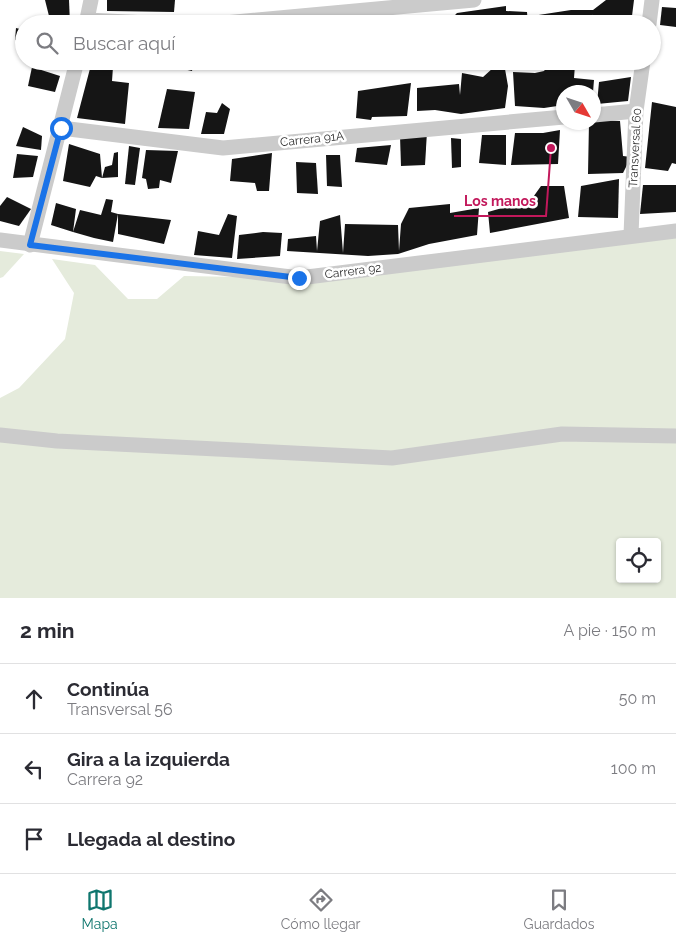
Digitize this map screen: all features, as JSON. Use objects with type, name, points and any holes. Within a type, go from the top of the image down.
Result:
[{"type":"street","points":[[88,15],[91,0]]},
{"type":"street","points":[[312,15],[474,0]]},
{"type":"street","points":[[650,15],[652,0]]},
{"type":"street","points":[[30,245],[75,70]]},
{"type":"street","name":"Transversal 60","points":[[631,235],[636,111],[642,70]]},
{"type":"street","points":[[601,114],[636,111]]},
{"type":"street","name":"Carrera 91A","points":[[61,128],[223,148],[556,118]]},
{"type":"street","name":"Carrera 92","points":[[0,240],[299,278],[631,235],[676,231]]},
{"type":"street","points":[[0,435],[57,441],[392,458],[562,434],[676,436]]},
{"type":"green space","points":[[676,231],[676,598],[0,598],[0,398],[19,388],[65,339],[74,293],[52,259],[95,265],[128,299],[157,299],[184,276],[299,278]]},
{"type":"green space","points":[[0,251],[24,254],[0,278]]},
{"type":"building","points":[[45,0],[69,0],[70,15],[49,15]]},
{"type":"building","points":[[107,0],[175,0],[174,12],[107,11]]},
{"type":"building","points":[[606,0],[634,0],[632,15],[538,15],[571,10],[593,10]]},
{"type":"building","points":[[506,6],[506,11],[527,12],[527,15],[455,15],[457,13]]},
{"type":"building","points":[[662,7],[676,8],[676,27],[661,25]]},
{"type":"building","points":[[31,70],[41,70],[60,76],[55,92],[28,86]]},
{"type":"building","points":[[90,70],[113,70],[112,81],[129,83],[125,124],[77,118]]},
{"type":"building","points":[[491,70],[505,70],[508,86],[505,108],[461,114],[435,110],[417,111],[417,88],[459,84],[460,95],[462,73],[483,77]]},
{"type":"building","points":[[545,70],[575,70],[574,78],[594,80],[594,85],[556,85],[556,106],[544,108],[515,106],[513,72],[535,73]]},
{"type":"building","points":[[631,77],[628,101],[601,104],[601,85],[599,85],[599,82]]},
{"type":"building","points":[[411,83],[407,116],[372,117],[371,120],[356,118],[358,91]]},
{"type":"building","points":[[167,89],[195,92],[189,129],[158,128]]},
{"type":"building","points":[[652,102],[676,107],[676,164],[672,163],[668,171],[645,168]]},
{"type":"building","points":[[222,103],[230,109],[224,134],[201,134],[206,112],[217,113]]},
{"type":"building","points":[[601,120],[620,121],[623,156],[631,157],[623,173],[588,174],[589,130],[601,130]]},
{"type":"building","points":[[23,127],[42,136],[41,150],[16,146]]},
{"type":"building","points":[[560,130],[558,164],[511,165],[515,133],[543,133]]},
{"type":"building","points":[[427,132],[425,165],[401,166],[400,136]]},
{"type":"building","points":[[482,135],[506,135],[506,165],[479,163]]},
{"type":"building","points":[[451,138],[461,139],[461,167],[452,168]]},
{"type":"building","points":[[69,144],[100,154],[102,178],[96,176],[90,187],[63,181]]},
{"type":"building","points":[[391,145],[387,165],[355,162],[357,148]]},
{"type":"building","points":[[129,146],[140,148],[135,185],[125,184]]},
{"type":"building","points":[[146,150],[178,151],[171,183],[160,180],[159,188],[148,189],[146,179],[142,178]]},
{"type":"building","points":[[118,152],[118,177],[102,178],[105,167],[112,165],[114,153]]},
{"type":"building","points":[[272,153],[269,191],[257,191],[255,183],[230,181],[232,159]]},
{"type":"building","points":[[17,154],[38,156],[33,177],[13,178]]},
{"type":"building","points":[[326,155],[340,155],[342,187],[327,186]]},
{"type":"building","points":[[296,162],[316,163],[318,194],[297,193]]},
{"type":"building","points":[[619,179],[618,218],[578,217],[581,186]]},
{"type":"building","points":[[643,185],[676,185],[676,212],[640,214]]},
{"type":"building","points":[[541,186],[564,186],[569,218],[490,233],[488,212],[531,200]]},
{"type":"building","points":[[7,197],[31,209],[19,226],[0,221],[0,206]]},
{"type":"building","points":[[106,199],[113,200],[111,212],[118,214],[113,242],[73,232],[80,210],[101,215]]},
{"type":"building","points":[[56,203],[76,209],[73,232],[51,225]]},
{"type":"building","points":[[450,204],[450,213],[479,208],[477,235],[429,244],[398,254],[368,256],[287,251],[288,239],[316,236],[317,251],[320,221],[340,215],[343,253],[345,224],[398,225],[399,251],[401,224],[409,208]]},
{"type":"building","points":[[118,214],[171,220],[164,244],[118,234]]},
{"type":"building","points":[[228,214],[237,216],[232,258],[194,255],[198,231],[219,235]]},
{"type":"building","points":[[263,232],[282,233],[280,256],[237,259],[239,235]]},
{"type":"place","name":"Los manos","points":[[551,148]]},
{"type":"route","points":[[61,128],[30,245],[299,278]]}]
